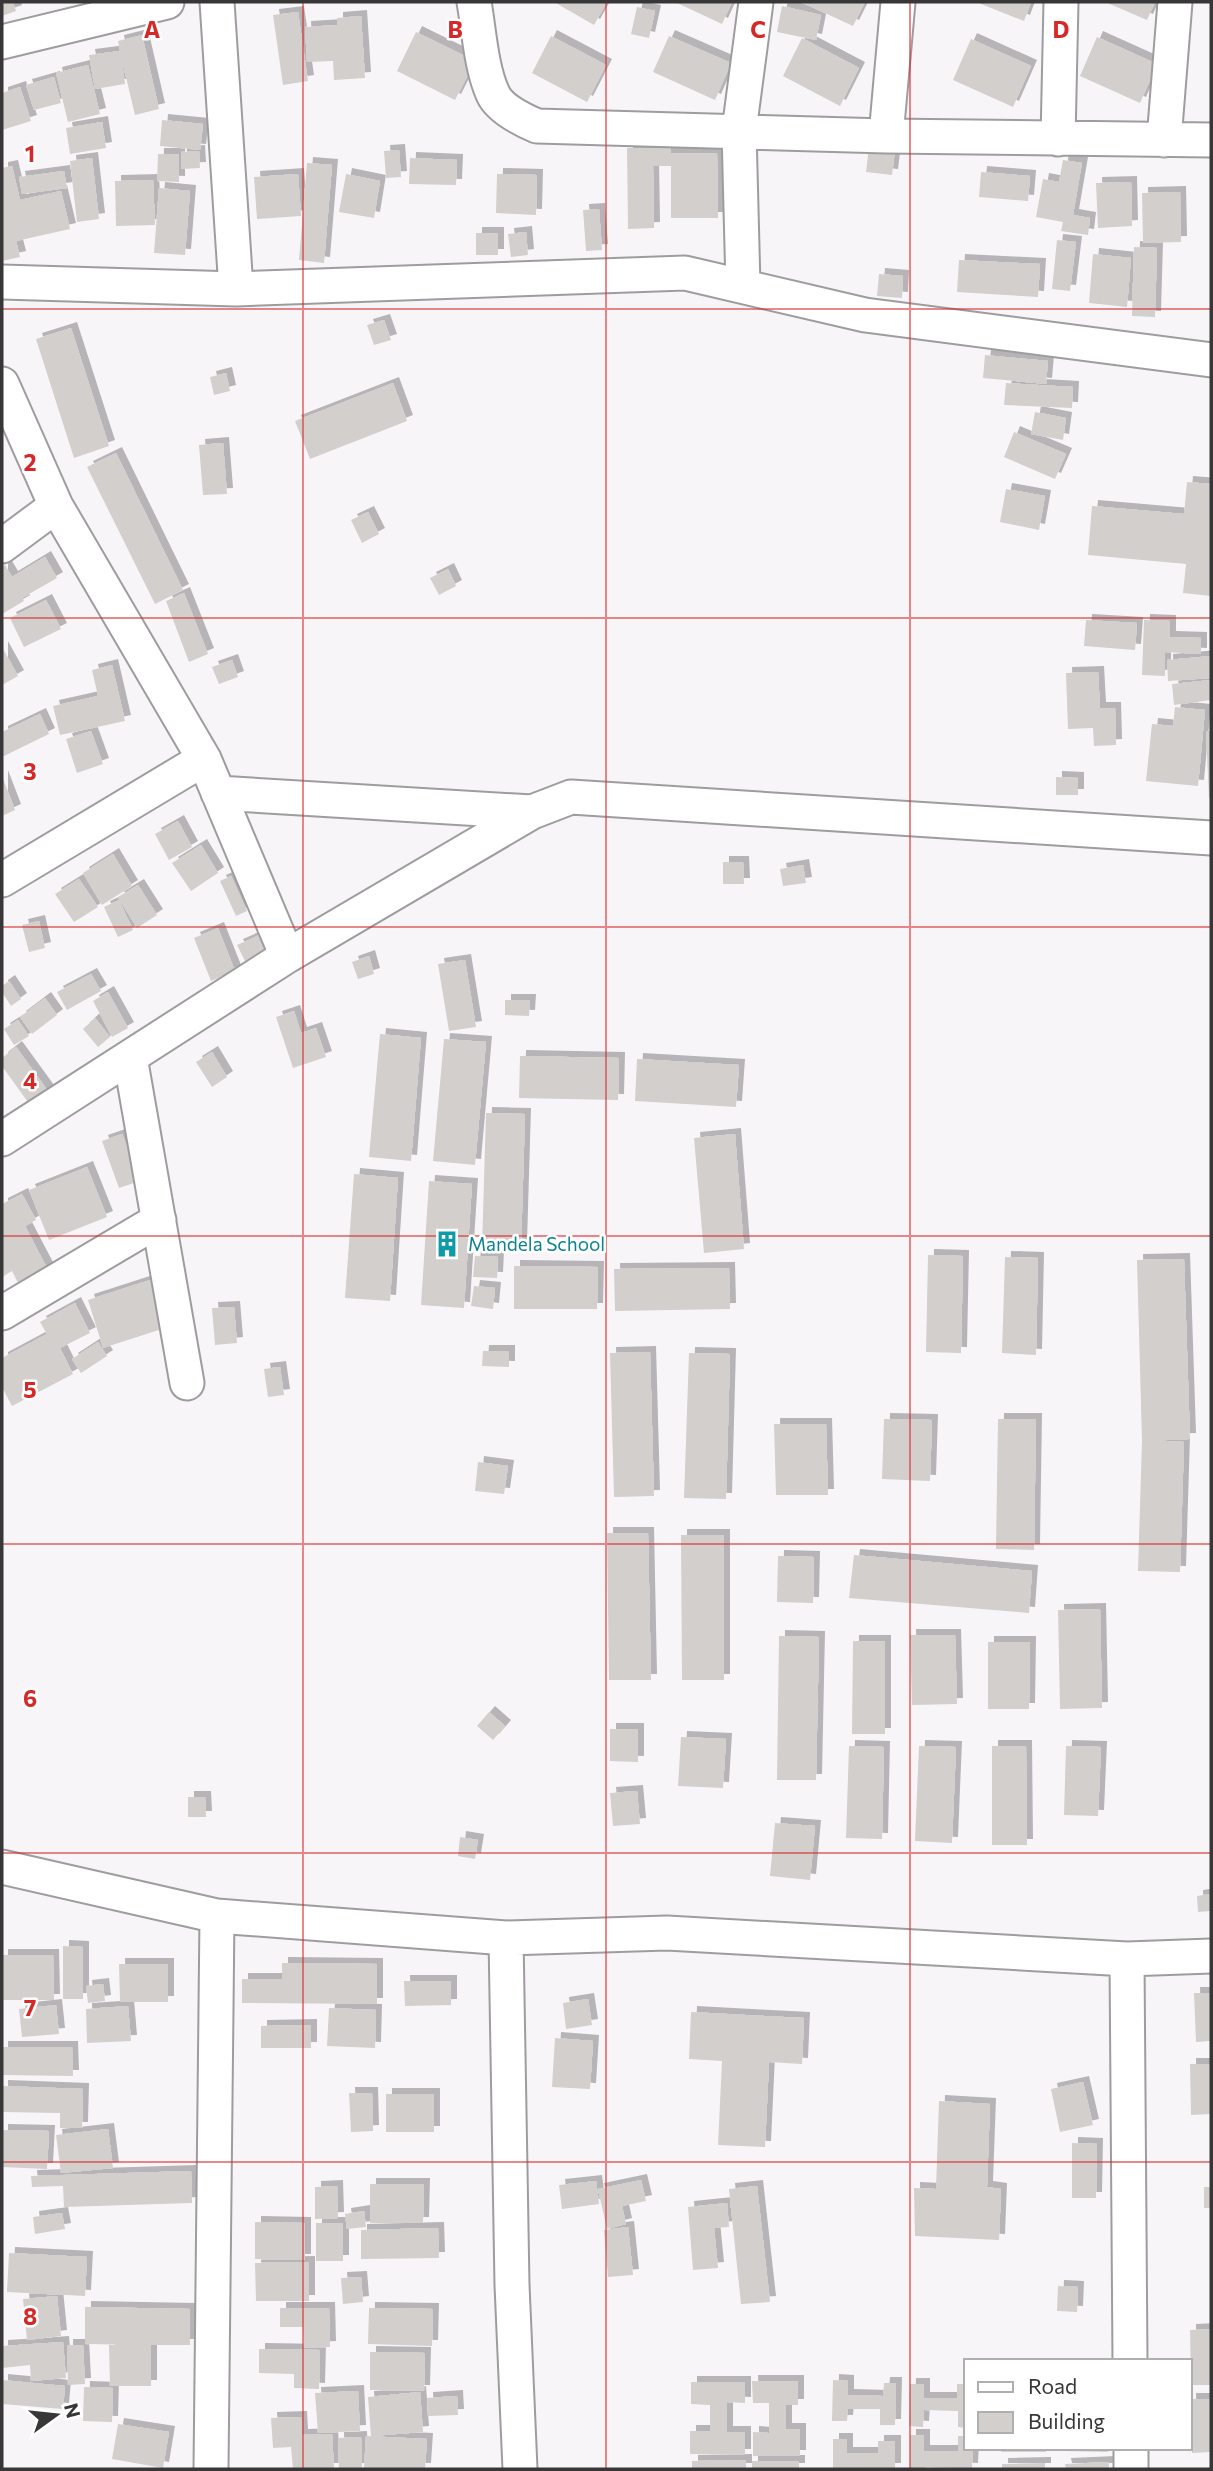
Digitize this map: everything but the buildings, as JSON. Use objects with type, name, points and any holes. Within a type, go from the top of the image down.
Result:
[{"type":"street","points":[[2,42],[167,2]]},
{"type":"street","points":[[217,2],[236,289]]},
{"type":"street","points":[[474,2],[483,57],[494,96],[518,117],[537,126],[886,136],[1211,140]]},
{"type":"street","points":[[743,286],[739,131],[756,2]]},
{"type":"street","points":[[886,136],[898,2]]},
{"type":"street","points":[[1058,139],[1061,2]]},
{"type":"street","points":[[1164,140],[1175,2]]},
{"type":"street","points":[[2,282],[236,289],[685,273],[865,315],[1211,360]]},
{"type":"street","points":[[2,384],[56,506],[204,759],[287,956]]},
{"type":"street","points":[[2,545],[56,506]]},
{"type":"street","points":[[2,880],[204,759]]},
{"type":"street","points":[[218,793],[532,812]]},
{"type":"street","points":[[2,1139],[287,956],[532,812],[571,797],[1211,838]]},
{"type":"street","points":[[130,1057],[187,1383]]},
{"type":"street","points":[[2,1313],[159,1220]]},
{"type":"street","points":[[2,1867],[217,1916],[506,1938],[667,1933],[1127,1959],[1211,1956]]},
{"type":"street","points":[[211,2469],[217,1916]]},
{"type":"street","points":[[506,1938],[512,2285],[520,2469]]},
{"type":"street","points":[[1127,1959],[1130,2359]]},
{"type":"street","points":[[1131,2450],[1131,2469]]},
{"type":"place","name":"Mandela School","points":[[447,1244]]}]
